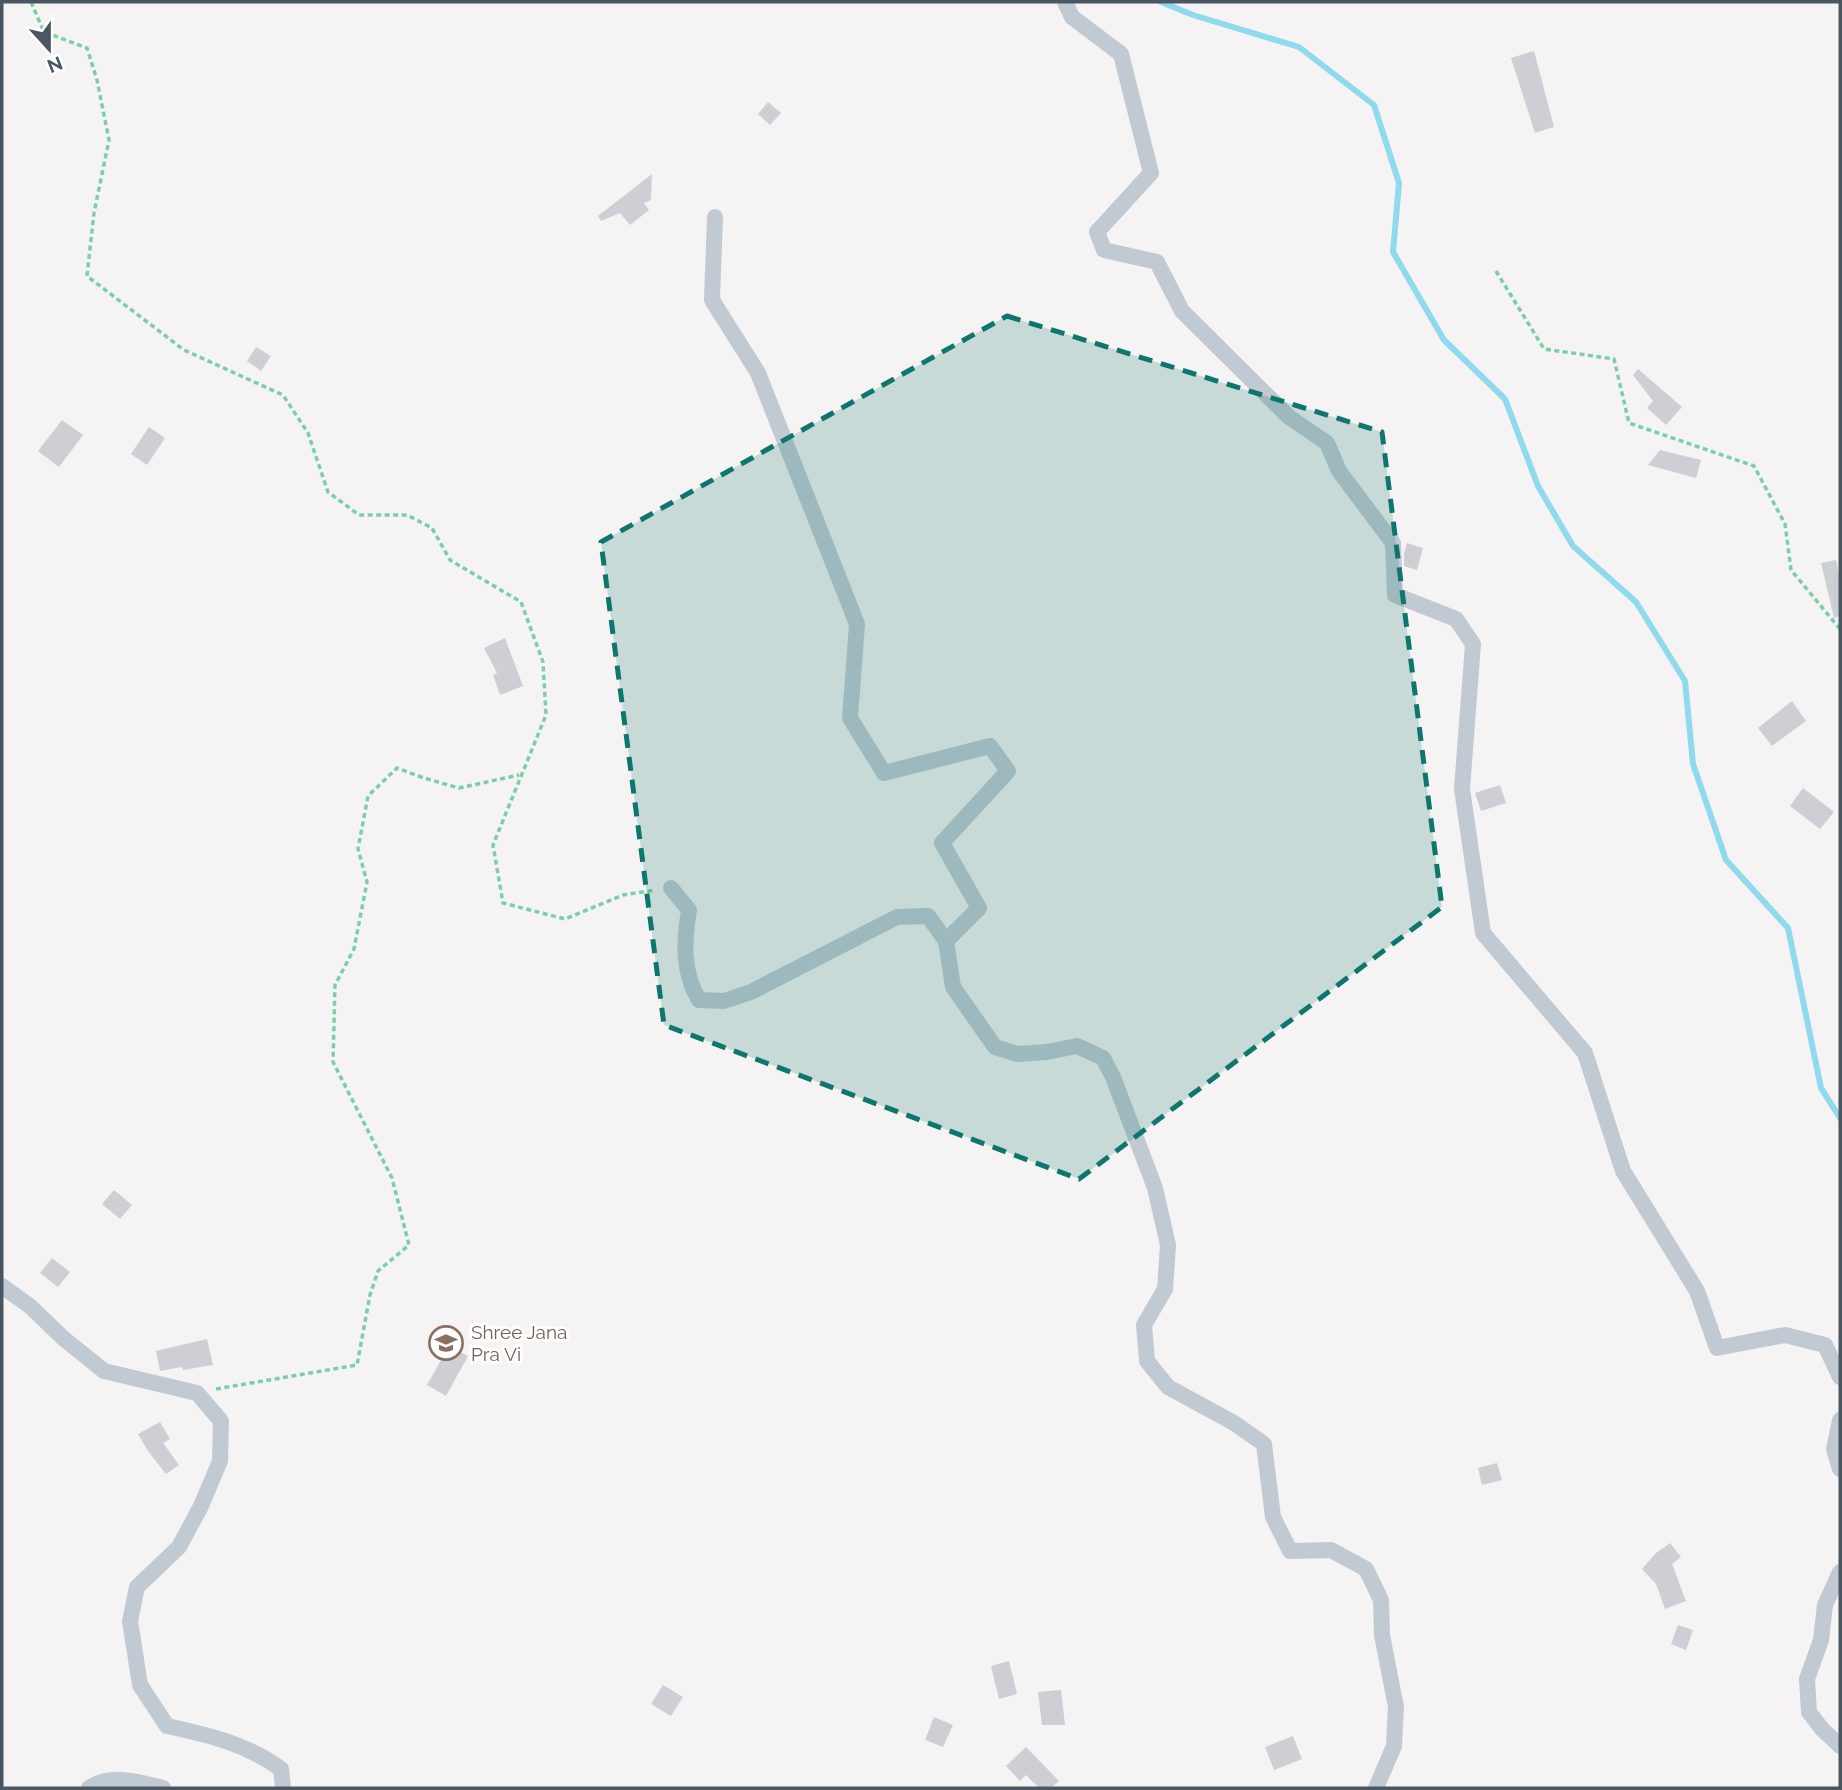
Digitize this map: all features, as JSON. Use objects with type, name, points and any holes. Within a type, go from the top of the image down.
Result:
[{"type":"street","points":[[1065,2],[1072,17],[1121,54],[1152,173],[1097,232],[1104,250],[1157,262],[1182,312],[1289,417],[1327,443],[1339,471],[1393,543],[1395,595],[1456,619],[1474,644],[1462,789],[1483,933],[1585,1053],[1623,1171],[1697,1291],[1717,1348],[1785,1335],[1825,1345],[1840,1377]]},
{"type":"street","points":[[715,216],[712,300],[758,373],[857,624],[850,718],[884,773],[990,746],[1008,771],[942,843],[979,908],[946,941]]},
{"type":"street","points":[[671,888],[689,909],[684,943],[691,986],[699,1000],[724,1001],[751,992],[897,917],[928,916],[946,941],[953,987],[995,1047],[1018,1054],[1077,1046],[1102,1058],[1113,1077],[1155,1188],[1168,1245],[1165,1289],[1144,1325],[1147,1361],[1168,1387],[1234,1423],[1264,1444],[1273,1517],[1290,1550],[1331,1550],[1366,1569],[1381,1600],[1382,1635],[1396,1707],[1394,1746],[1376,1788]]},
{"type":"street","points":[[2,1286],[31,1307],[63,1338],[104,1370],[197,1393],[221,1421],[220,1461],[201,1506],[179,1547],[137,1587],[130,1621],[140,1685],[167,1726],[203,1734],[260,1753],[281,1769],[283,1788]]},
{"type":"street","points":[[1840,1420],[1834,1449],[1840,1469]]},
{"type":"street","points":[[1840,1572],[1825,1605],[1821,1640],[1807,1679],[1809,1712],[1840,1746]]},
{"type":"street","points":[[89,1788],[100,1780],[134,1781],[163,1788]]},
{"type":"path","points":[[31,2],[44,32],[88,48],[97,80],[109,140],[94,213],[87,276],[184,350],[283,395],[308,433],[328,492],[359,515],[407,515],[432,528],[450,561],[521,602],[543,662],[546,715],[493,845],[503,903],[565,919],[623,895],[671,888]]},
{"type":"path","points":[[1496,271],[1544,349],[1614,359],[1629,423],[1754,466],[1785,524],[1791,570],[1840,629]]},
{"type":"path","points":[[197,1393],[356,1364],[370,1295],[378,1271],[409,1245],[392,1178],[332,1062],[335,985],[354,949],[367,882],[358,849],[368,796],[397,768],[459,788],[520,775]]},
{"type":"highlighted area","points":[[1007,316],[1382,432],[1442,907],[1079,1179],[664,1025],[601,542]]},
{"type":"building","points":[[1534,51],[1554,127],[1535,133],[1511,58]]},
{"type":"building","points":[[768,102],[781,113],[770,125],[758,114]]},
{"type":"building","points":[[652,174],[651,200],[644,203],[649,210],[630,225],[620,213],[601,221],[598,216]]},
{"type":"building","points":[[256,347],[271,356],[261,371],[247,361]]},
{"type":"building","points":[[1638,369],[1682,407],[1666,425],[1647,408],[1653,401],[1633,375]]},
{"type":"building","points":[[62,420],[83,435],[59,467],[38,451]]},
{"type":"building","points":[[149,427],[165,438],[147,465],[131,454]]},
{"type":"building","points":[[1660,450],[1701,460],[1696,478],[1648,465]]},
{"type":"building","points":[[1407,543],[1423,548],[1417,570],[1404,566]]},
{"type":"building","points":[[1836,560],[1840,579],[1840,616],[1834,618],[1821,563]]},
{"type":"building","points":[[505,638],[523,686],[500,695],[493,675],[497,673],[484,648]]},
{"type":"building","points":[[1792,701],[1806,721],[1772,746],[1758,728]]},
{"type":"building","points":[[1500,785],[1506,803],[1481,811],[1475,793]]},
{"type":"building","points":[[1803,788],[1834,812],[1820,829],[1790,806]]},
{"type":"building","points":[[114,1190],[132,1205],[120,1219],[102,1204]]},
{"type":"building","points":[[52,1258],[70,1272],[58,1287],[40,1273]]},
{"type":"building","points":[[207,1339],[213,1365],[160,1371],[156,1351]]},
{"type":"building","points":[[449,1346],[468,1356],[446,1396],[427,1385]]},
{"type":"building","points":[[160,1422],[170,1439],[163,1443],[179,1465],[166,1474],[138,1434]]},
{"type":"building","points":[[1497,1463],[1502,1480],[1482,1485],[1478,1468]]},
{"type":"building","points":[[1670,1543],[1681,1557],[1672,1564],[1686,1601],[1665,1609],[1656,1584],[1642,1569],[1656,1553]]},
{"type":"building","points":[[1678,1625],[1693,1630],[1686,1650],[1671,1644]]},
{"type":"building","points":[[1009,1661],[1017,1694],[999,1699],[991,1666]]},
{"type":"building","points":[[663,1685],[683,1697],[671,1716],[651,1704]]},
{"type":"building","points":[[1061,1690],[1065,1725],[1042,1725],[1038,1692]]},
{"type":"building","points":[[934,1717],[953,1725],[943,1747],[925,1740]]},
{"type":"building","points":[[1293,1736],[1302,1759],[1274,1770],[1265,1747]]},
{"type":"building","points":[[1026,1747],[1059,1781],[1051,1788],[1039,1788],[1026,1775],[1020,1781],[1006,1766]]},
{"type":"waterway","points":[[1161,2],[1193,15],[1299,47],[1374,105],[1399,183],[1393,252],[1444,340],[1505,399],[1538,486],[1573,546],[1636,602],[1685,681],[1693,764],[1726,860],[1788,928],[1821,1088],[1840,1118]]},
{"type":"place","name":"Shree Jana Pra Vi","points":[[446,1343]]}]
